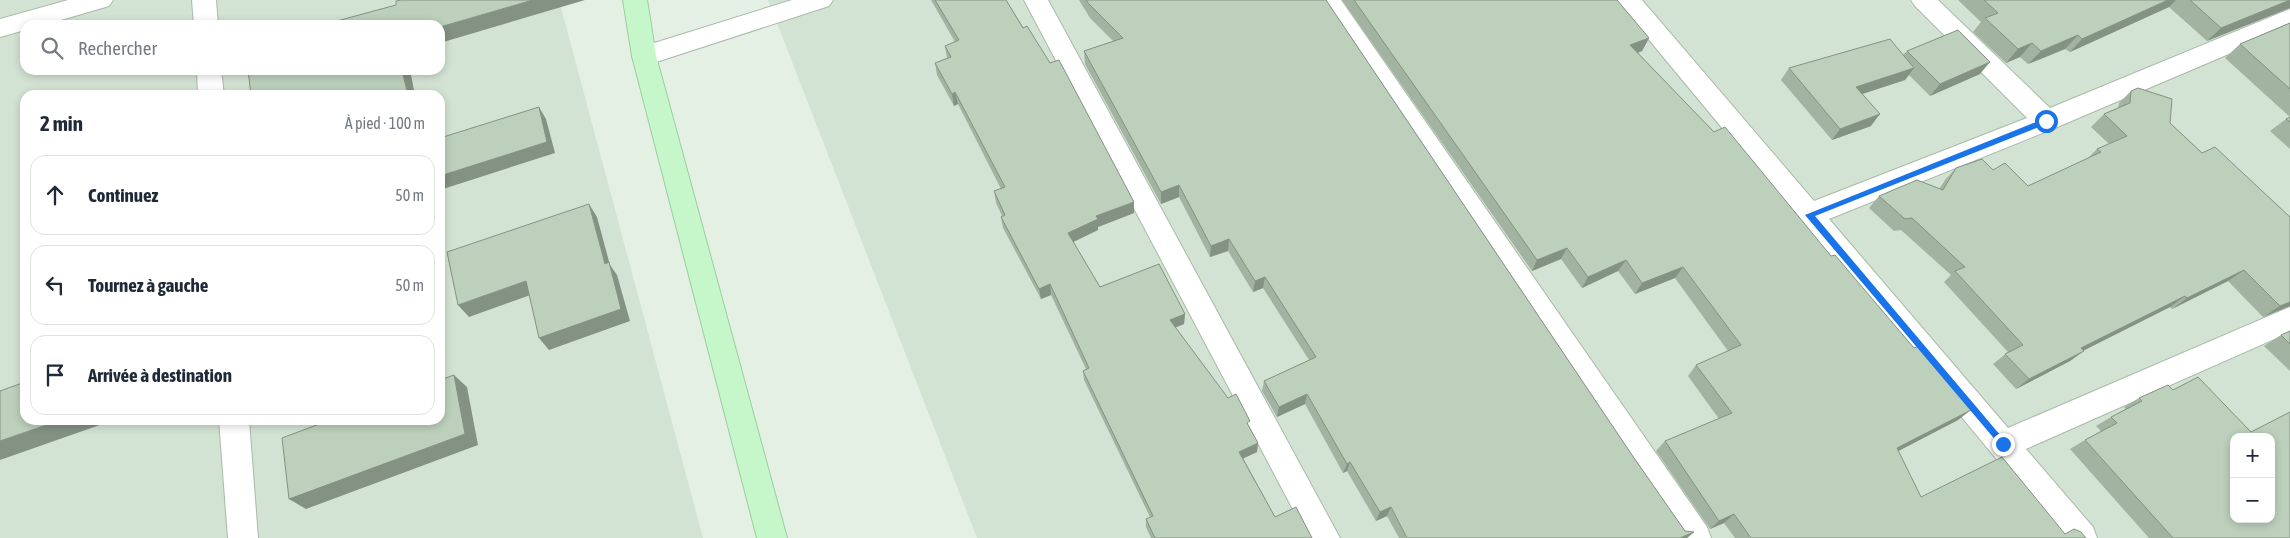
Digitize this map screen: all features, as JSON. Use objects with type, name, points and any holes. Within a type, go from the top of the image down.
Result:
[{"type":"street","points":[[29,20],[101,0]]},
{"type":"street","points":[[204,0],[206,20]]},
{"type":"street","points":[[635,0],[644,56],[772,538]]},
{"type":"street","points":[[644,56],[821,0]]},
{"type":"street","points":[[1036,0],[1325,538]]},
{"type":"street","points":[[1328,0],[1696,538]]},
{"type":"street","points":[[1628,0],[2082,538]]},
{"type":"street","points":[[1923,0],[2046,121]]},
{"type":"street","points":[[1809,215],[2046,121],[2290,18]]},
{"type":"street","points":[[0,28],[20,22]]},
{"type":"street","points":[[209,75],[211,90]]},
{"type":"street","points":[[2003,444],[2290,319]]},
{"type":"street","points":[[234,425],[243,538]]},
{"type":"shaded area","points":[[0,0],[559,0],[703,538],[0,538]]},
{"type":"shaded area","points":[[768,0],[2290,0],[2290,538],[977,538]]},
{"type":"building","points":[[533,0],[445,26],[445,20],[340,20],[396,5],[396,1]]},
{"type":"building","points":[[935,0],[1006,0],[1023,28],[1027,26],[1050,63],[1059,60],[1134,202],[1096,216],[1098,219],[1068,233],[1100,287],[1159,264],[1185,314],[1170,320],[1228,398],[1236,394],[1250,421],[1247,423],[1258,443],[1239,452],[1275,517],[1296,507],[1312,538],[1155,538],[1146,519],[1153,516],[1083,371],[1089,368],[1050,284],[1039,289],[1001,217],[1005,215],[994,191],[1005,187],[955,92],[952,94],[935,63],[951,57],[945,46],[959,40]]},
{"type":"building","points":[[1086,0],[1326,0],[1632,455],[1685,531],[1694,532],[1680,538],[1407,538],[1391,507],[1380,512],[1350,462],[1347,464],[1307,394],[1279,407],[1264,381],[1316,357],[1265,277],[1255,281],[1229,239],[1211,246],[1179,185],[1161,192],[1084,51],[1123,38]]},
{"type":"building","points":[[1354,0],[1617,0],[1649,38],[1630,45],[1714,132],[1725,127],[1831,256],[1835,255],[1914,348],[1919,346],[1971,410],[1897,448],[1921,497],[2002,457],[2065,534],[2074,529],[2081,532],[2086,538],[1751,538],[1734,514],[1719,521],[1665,441],[1732,413],[1696,365],[1741,345],[1683,267],[1642,283],[1626,260],[1588,277],[1567,248],[1537,260]]},
{"type":"building","points":[[1984,0],[2168,0],[2082,39],[2078,35],[2041,51],[2032,43],[2018,49],[1985,18],[1998,13]]},
{"type":"building","points":[[2190,0],[2290,0],[2221,28]]},
{"type":"building","points":[[2290,23],[2290,89],[2240,44]]},
{"type":"building","points":[[1958,30],[1990,62],[1940,84],[1907,51]]},
{"type":"building","points":[[1890,39],[1914,68],[1856,87],[1880,114],[1840,129],[1789,68]]},
{"type":"building","points":[[249,75],[403,75],[407,90],[250,90]]},
{"type":"building","points":[[2138,88],[2172,99],[2170,123],[2202,153],[2215,147],[2290,217],[2290,302],[2280,306],[2244,270],[2187,298],[2185,296],[2081,348],[2084,351],[2029,379],[2005,354],[2023,345],[1955,271],[1965,267],[1912,218],[1905,219],[1879,196],[1917,180],[1943,190],[1956,168],[1982,159],[1993,170],[2005,163],[2028,186],[2101,152],[2097,149],[2127,136],[2104,114],[2130,103],[2131,91]]},
{"type":"building","points":[[539,107],[547,142],[445,174],[445,136]]},
{"type":"building","points":[[589,204],[605,264],[609,262],[621,309],[539,338],[526,281],[458,305],[447,252]]},
{"type":"building","points":[[2290,331],[2290,344],[2281,335]]},
{"type":"building","points":[[454,375],[465,434],[289,499],[282,438],[317,425],[445,425],[445,378]]},
{"type":"building","points":[[2198,377],[2251,432],[2290,412],[2290,538],[2173,538],[2085,440],[2117,423],[2111,417],[2142,401],[2139,398],[2168,385],[2173,390]]},
{"type":"building","points":[[20,384],[20,425],[46,425],[0,441],[0,391]]},
{"type":"route","points":[[2003,444],[1809,215],[2046,121]]}]
